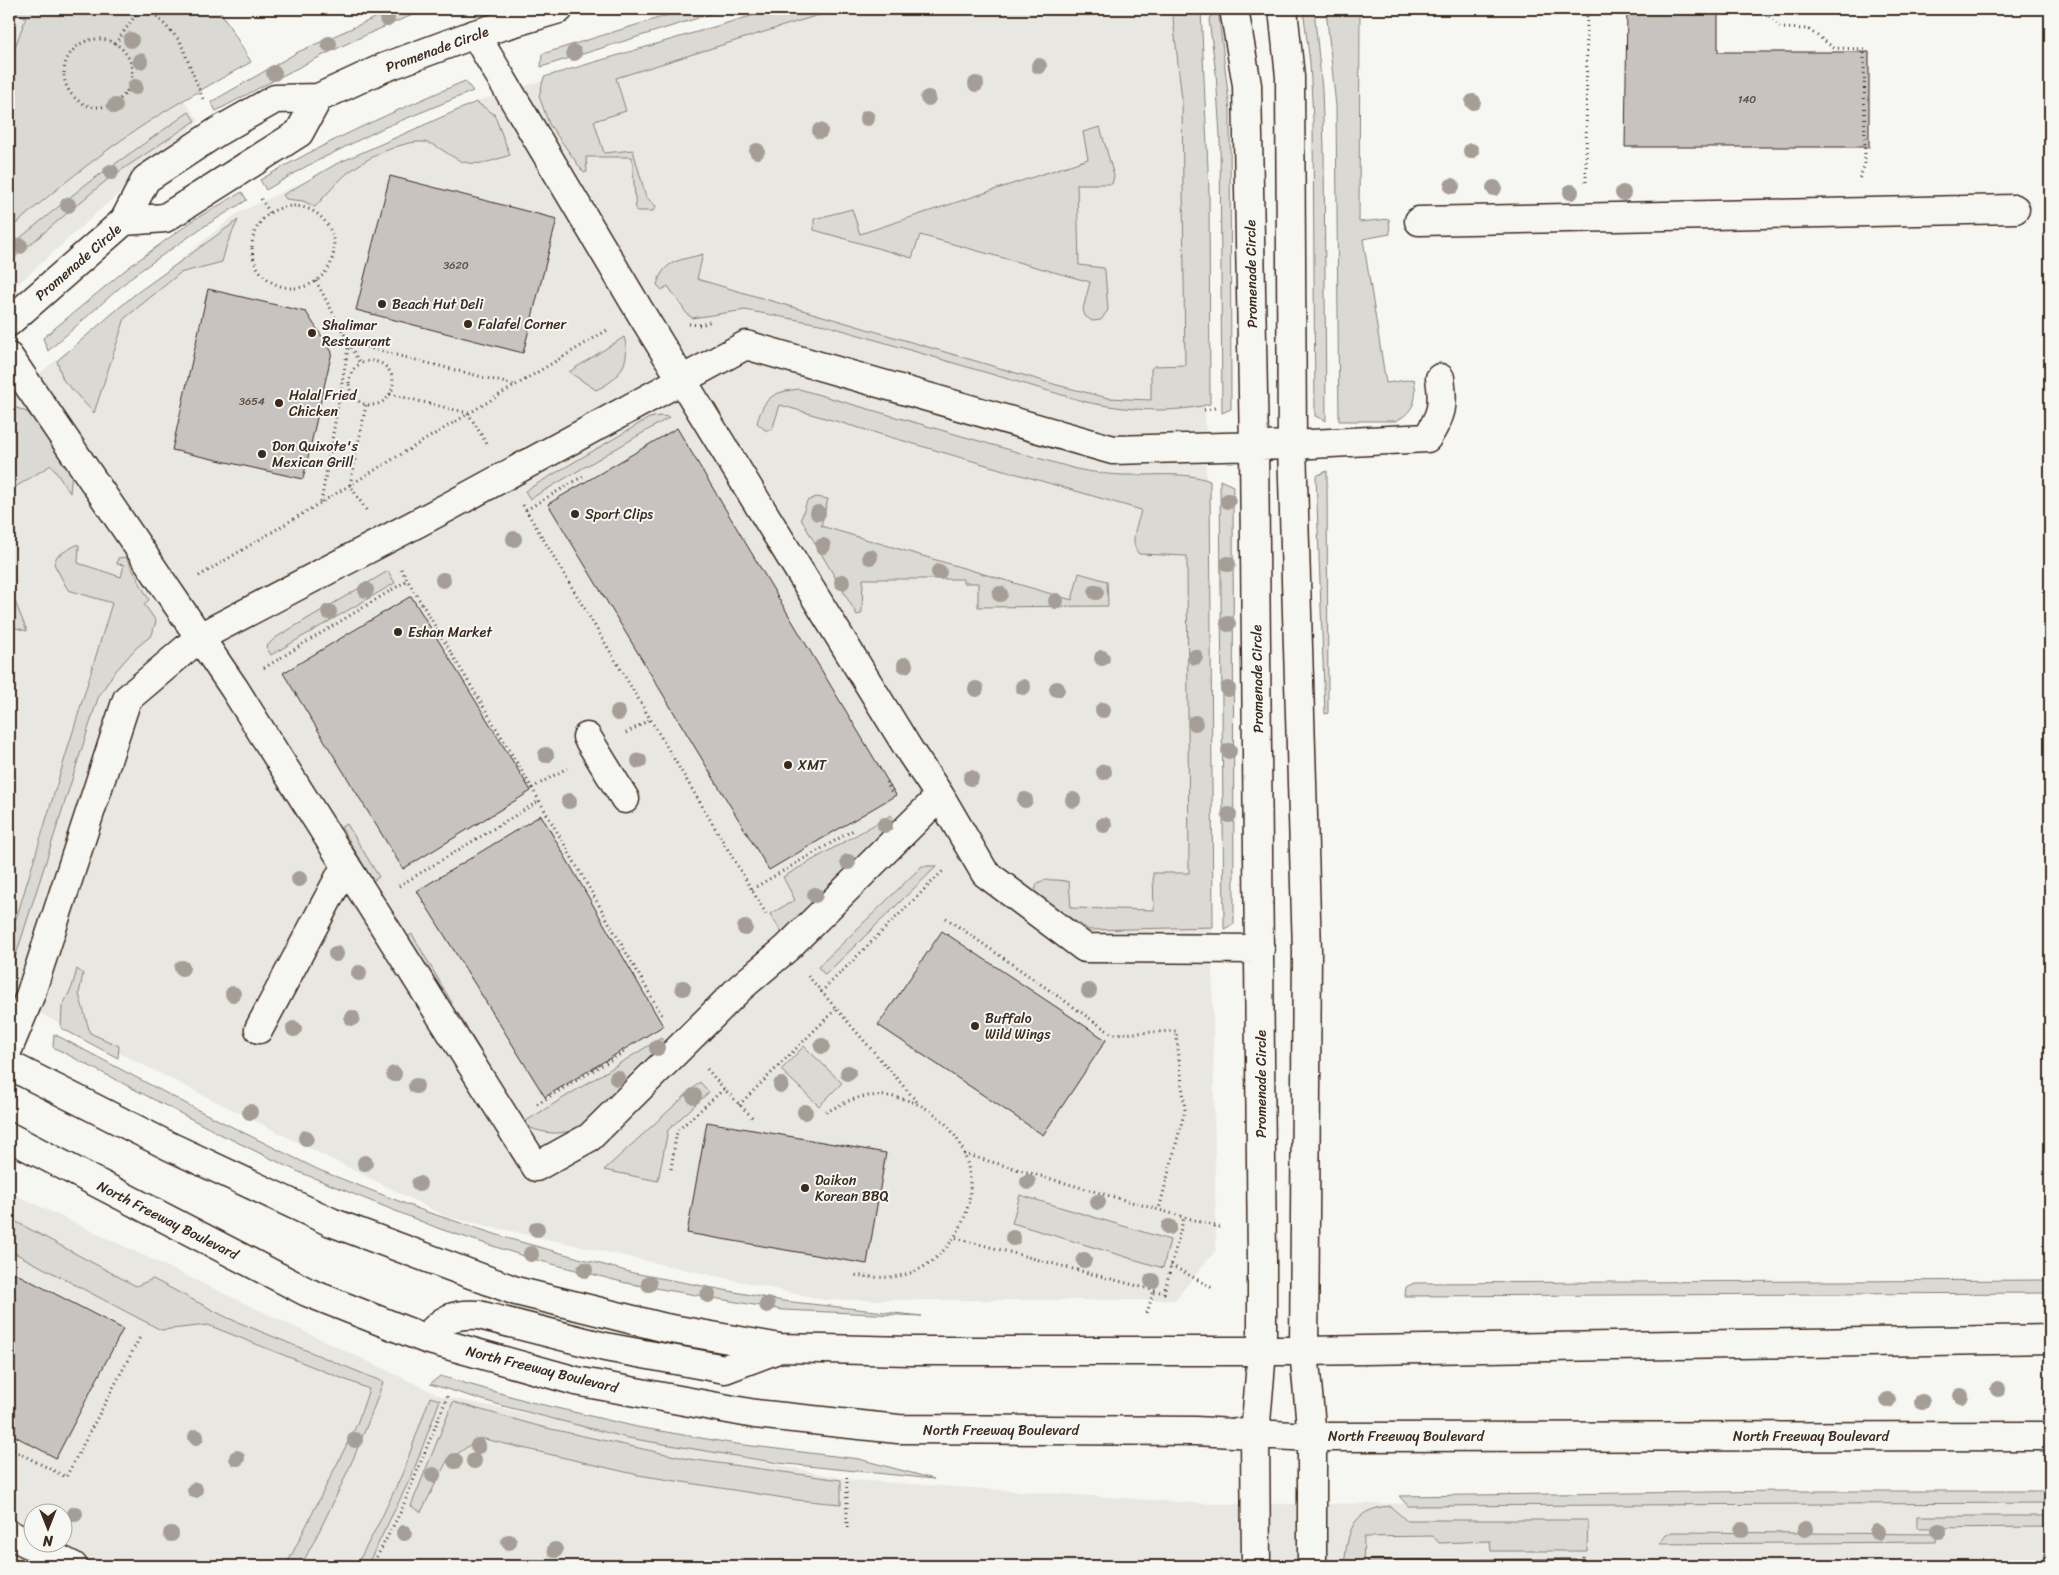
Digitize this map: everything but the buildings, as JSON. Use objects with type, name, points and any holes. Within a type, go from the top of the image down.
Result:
[{"type":"street","name":"Promenade Circle","points":[[9,322],[124,221],[146,179],[217,132],[275,99],[318,98],[383,68],[475,34],[506,16],[559,9]]},
{"type":"street","name":"Promenade Circle","points":[[1234,9],[1247,85],[1254,446],[1260,949],[1262,1351],[1255,1434],[1256,1566]]},
{"type":"street","points":[[1283,9],[1290,77],[1292,445],[1307,951],[1304,1351],[1312,1436],[1312,1566]]},
{"type":"street","points":[[475,34],[604,253],[906,744],[940,796],[985,873],[1085,948],[1260,949]]},
{"type":"street","name":"Promenade Circle","points":[[124,221],[164,218],[299,134],[318,98]]},
{"type":"street","points":[[1420,221],[2015,209]]},
{"type":"street","points":[[9,1047],[30,996],[127,699],[200,637],[384,541],[746,345],[1113,450],[1292,445],[1427,438],[1440,417],[1442,397],[1440,378]]},
{"type":"street","points":[[9,357],[200,637],[536,1167],[590,1138],[740,988],[787,948],[940,796]]},
{"type":"street","points":[[587,738],[625,799]]},
{"type":"street","points":[[259,1028],[346,865]]},
{"type":"street","points":[[9,1065],[169,1146],[331,1222],[506,1288],[666,1328],[780,1348],[910,1351],[1304,1351],[2050,1339]]},
{"type":"street","name":"North Freeway Boulevard","points":[[9,1138],[307,1292],[426,1340],[576,1381],[755,1414],[898,1429],[1185,1431],[1312,1436],[2050,1436]]},
{"type":"street","points":[[426,1340],[437,1325],[462,1314],[479,1315],[605,1347],[725,1368],[780,1348]]},
{"type":"street","points":[[9,1534],[73,1566]]},
{"type":"path","points":[[115,44],[140,9]]},
{"type":"path","points":[[150,9],[180,41],[217,132]]},
{"type":"path","points":[[1586,182],[1587,9]]},
{"type":"path","points":[[1762,9],[1781,28],[1808,29],[1834,48],[1864,49],[1865,164],[1858,180]]},
{"type":"path","points":[[101,39],[115,44],[128,56],[132,66],[130,87],[124,96],[116,103],[106,107],[95,108],[73,98],[66,88],[63,76],[65,64],[70,54],[78,45],[89,40],[101,39]]},
{"type":"path","points":[[1577,182],[1596,182]]},
{"type":"path","points":[[261,198],[270,213]]},
{"type":"path","points":[[293,205],[307,208],[320,215],[329,226],[334,240],[334,254],[330,267],[316,281],[299,288],[286,288],[274,284],[263,276],[256,266],[252,253],[252,240],[257,226],[270,213],[278,208],[293,205]]},
{"type":"path","points":[[316,281],[360,364]]},
{"type":"path","points":[[349,343],[514,386]]},
{"type":"path","points":[[321,502],[349,343]]},
{"type":"path","points":[[366,361],[373,361],[386,366],[393,378],[390,394],[381,403],[366,405],[359,402],[350,390],[351,374],[360,364],[366,361]]},
{"type":"path","points":[[390,394],[468,413],[787,948],[821,992],[918,1103],[944,1122],[963,1147],[971,1178],[968,1210],[956,1238],[935,1260],[910,1274],[882,1278],[853,1275]]},
{"type":"path","points":[[366,405],[350,485],[539,802],[668,1025],[686,1042],[724,1089],[753,1118]]},
{"type":"path","points":[[526,510],[592,471]]},
{"type":"path","points":[[268,676],[263,668],[408,580]]},
{"type":"path","points":[[883,778],[893,795]]},
{"type":"path","points":[[393,890],[539,802]]},
{"type":"path","points":[[752,889],[864,824]]},
{"type":"path","points":[[821,992],[943,872]]},
{"type":"path","points":[[946,918],[1112,1034],[1176,1030],[1185,1110],[1159,1209]]},
{"type":"path","points":[[739,1105],[836,1009]]},
{"type":"path","points":[[530,1108],[628,1050]]},
{"type":"path","points":[[671,1169],[676,1131],[724,1089]]},
{"type":"path","points":[[826,1112],[855,1098],[887,1095],[918,1103]]},
{"type":"path","points":[[964,1154],[1222,1228]]},
{"type":"path","points":[[956,1238],[1164,1293],[1184,1217]]},
{"type":"path","points":[[1172,1265],[1214,1289]]},
{"type":"path","points":[[1147,1313],[1154,1290]]},
{"type":"path","points":[[9,1448],[66,1477],[140,1337]]},
{"type":"path","points":[[372,1566],[401,1511],[448,1395]]},
{"type":"path","points":[[847,1477],[847,1532]]},
{"type":"path","points":[[1583,1557],[1583,1566]]},
{"type":"shaded area","points":[[9,9],[118,9],[199,121],[9,292]]},
{"type":"shaded area","points":[[9,9],[219,9],[251,62],[130,134],[73,176],[9,230],[9,64],[26,17],[9,11]]},
{"type":"shaded area","points":[[395,9],[428,9],[347,44],[216,111],[211,102],[298,52]]},
{"type":"shaded area","points":[[688,9],[727,9],[541,67],[542,54]]},
{"type":"shaded area","points":[[768,9],[1197,9],[1200,17],[1216,1250],[1175,1300],[824,1300],[447,1217],[9,998],[9,398],[238,213],[475,102]]},
{"type":"shaded area","points":[[775,9],[838,9],[616,78],[626,111],[594,121],[604,153],[633,150],[646,197],[656,206],[653,211],[636,211],[632,157],[586,157],[587,172],[584,173],[549,124],[539,96],[544,77]]},
{"type":"shaded area","points":[[1172,9],[1201,9],[1209,192],[1210,404],[1164,410],[1132,409],[1101,405],[825,325],[745,310],[692,318],[687,314],[668,286],[662,290],[657,285],[664,270],[674,262],[703,254],[697,279],[1057,385],[1108,398],[1151,400],[1151,369],[1154,366],[1185,365],[1182,100]]},
{"type":"shaded area","points":[[1214,9],[1218,9],[1230,110],[1231,409],[1222,413],[1220,136],[1216,73],[1209,20]]},
{"type":"shaded area","points":[[1303,9],[1314,9],[1322,89],[1326,421],[1315,416],[1313,120],[1310,63]]},
{"type":"shaded area","points":[[1326,9],[1360,9],[1359,222],[1389,219],[1390,234],[1363,239],[1386,383],[1414,379],[1415,386],[1415,398],[1411,409],[1396,421],[1339,421],[1336,106]]},
{"type":"shaded area","points":[[465,81],[473,91],[383,128],[305,167],[266,190],[260,180],[335,139]]},
{"type":"shaded area","points":[[476,102],[494,114],[510,155],[482,163],[469,163],[455,158],[428,143],[411,143],[389,149],[360,164],[343,177],[315,207],[303,201],[286,199],[283,195],[336,164]]},
{"type":"shaded area","points":[[189,112],[195,121],[108,179],[9,262],[9,247],[85,185]]},
{"type":"shaded area","points":[[1100,127],[1114,176],[1112,184],[1077,184],[1079,265],[1104,268],[1105,271],[1108,310],[1101,320],[1092,321],[1085,316],[1083,309],[1090,282],[920,235],[912,258],[814,230],[814,219],[852,209],[860,234],[1088,159],[1083,132]]},
{"type":"shaded area","points":[[242,192],[247,200],[200,229],[134,275],[48,351],[43,338],[129,267],[195,219]]},
{"type":"shaded area","points":[[238,220],[227,244],[222,262],[180,273],[125,318],[94,413],[63,380],[57,361],[134,295]]},
{"type":"shaded area","points":[[624,337],[626,346],[625,362],[617,375],[604,386],[596,390],[569,372]]},
{"type":"shaded area","points":[[799,389],[1076,469],[1120,475],[1179,475],[1210,481],[1213,927],[1089,930],[1039,898],[1035,891],[1037,884],[1041,881],[1069,882],[1071,908],[1154,910],[1153,873],[1189,873],[1187,556],[1139,554],[1134,544],[1134,538],[1141,510],[780,405],[772,430],[765,430],[757,423],[763,407],[771,397],[782,392]]},
{"type":"shaded area","points":[[9,405],[27,412],[68,458],[72,471],[70,493],[51,465],[9,491]]},
{"type":"shaded area","points":[[670,417],[530,499],[525,491],[649,418]]},
{"type":"shaded area","points":[[1327,471],[1328,713],[1325,714],[1316,476]]},
{"type":"shaded area","points":[[1220,480],[1233,486],[1234,924],[1224,929]]},
{"type":"shaded area","points":[[816,497],[828,499],[821,526],[1072,600],[1079,573],[1107,581],[1108,606],[978,607],[978,583],[963,583],[963,579],[863,579],[862,611],[861,614],[857,615],[801,519],[807,501]]},
{"type":"shaded area","points":[[79,545],[78,563],[121,577],[124,565],[117,564],[118,558],[126,557],[149,600],[144,604],[156,621],[152,635],[136,648],[113,674],[98,698],[9,977],[9,918],[16,919],[112,603],[68,590],[54,564],[57,556]]},
{"type":"shaded area","points":[[388,571],[395,583],[271,655],[266,647],[275,638]]},
{"type":"shaded area","points":[[9,592],[12,594],[27,631],[9,626]]},
{"type":"shaded area","points":[[891,815],[895,821],[881,839],[782,933],[770,914],[795,900],[783,877]]},
{"type":"shaded area","points":[[347,824],[379,877],[373,881],[341,827]]},
{"type":"shaded area","points":[[922,866],[937,866],[825,975],[818,967]]},
{"type":"shaded area","points":[[412,934],[452,1003],[446,1007],[406,938]]},
{"type":"shaded area","points":[[77,969],[83,974],[79,994],[90,1033],[119,1046],[118,1058],[61,1028],[62,1007],[72,987]]},
{"type":"shaded area","points":[[458,1013],[495,1075],[489,1079],[452,1017]]},
{"type":"shaded area","points":[[54,1034],[198,1110],[319,1170],[424,1211],[510,1239],[633,1273],[783,1301],[922,1316],[783,1310],[626,1283],[533,1259],[440,1229],[299,1172],[222,1135],[53,1047]]},
{"type":"shaded area","points":[[661,1038],[667,1046],[583,1126],[567,1132],[552,1133],[521,1124]]},
{"type":"shaded area","points":[[804,1046],[842,1083],[819,1106],[781,1070]]},
{"type":"shaded area","points":[[700,1082],[709,1092],[668,1130],[658,1181],[604,1170]]},
{"type":"shaded area","points":[[9,1192],[441,1396],[852,1480],[1210,1504],[2050,1503],[2050,1566],[9,1566]]},
{"type":"shaded area","points":[[1020,1195],[1170,1240],[1163,1268],[1012,1223]]},
{"type":"shaded area","points":[[9,1218],[136,1286],[153,1279],[228,1318],[383,1382],[346,1475],[301,1566],[286,1566],[357,1424],[369,1389],[208,1325],[161,1330],[9,1250]]},
{"type":"shaded area","points":[[2050,1280],[2050,1293],[1405,1296],[1406,1287],[1414,1283]]},
{"type":"shaded area","points":[[440,1376],[531,1402],[637,1427],[736,1444],[859,1459],[934,1479],[778,1463],[628,1438],[503,1406],[430,1384]]},
{"type":"shaded area","points":[[430,1397],[440,1400],[412,1475],[367,1566],[356,1566],[403,1472]]},
{"type":"shaded area","points":[[453,1402],[542,1427],[689,1459],[841,1480],[841,1504],[797,1500],[638,1475],[480,1438],[447,1461],[421,1512],[411,1506]]},
{"type":"shaded area","points":[[1785,1491],[2050,1491],[2050,1503],[1408,1506],[1399,1496]]},
{"type":"shaded area","points":[[1390,1506],[1406,1520],[1588,1520],[1587,1551],[1491,1551],[1490,1541],[1439,1543],[1433,1536],[1364,1537],[1363,1566],[1344,1566],[1350,1533],[1359,1518],[1366,1512]]},
{"type":"shaded area","points":[[1917,1516],[2050,1516],[2050,1527],[1917,1528]]},
{"type":"shaded area","points":[[1672,1532],[1937,1534],[1936,1542],[1660,1544],[1665,1536]]},
{"type":"place","name":"Beach Hut Deli","points":[[382,304]]},
{"type":"place","name":"Falafel Corner","points":[[468,324]]},
{"type":"place","name":"Shalimar Restaurant","points":[[312,333]]},
{"type":"place","name":"Halal Fried Chicken","points":[[279,403]]},
{"type":"place","name":"Don Quixote's Mexican Grill","points":[[262,454]]},
{"type":"place","name":"Sport Clips","points":[[575,514]]},
{"type":"place","name":"Eshan Market","points":[[398,632]]},
{"type":"place","name":"XMT","points":[[788,765]]},
{"type":"place","name":"Buffalo Wild Wings","points":[[975,1026]]},
{"type":"place","name":"Daikon Korean BBQ","points":[[805,1188]]}]
